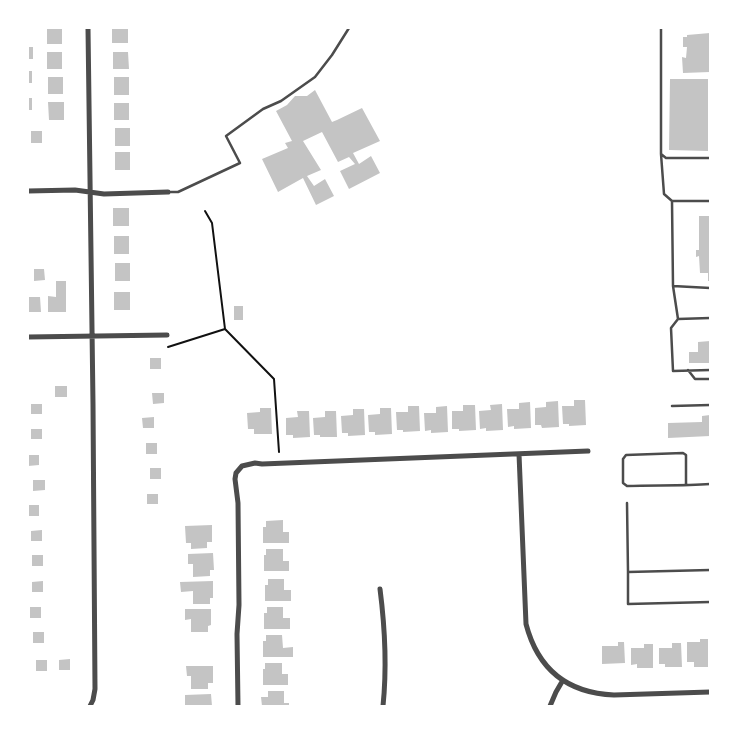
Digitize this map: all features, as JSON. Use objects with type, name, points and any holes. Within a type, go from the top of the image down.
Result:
[{"type":"street","points":[[88,28],[95,689],[90,706]]},
{"type":"street","points":[[28,190],[75,190],[104,194],[168,192]]},
{"type":"street","points":[[28,337],[167,335]]},
{"type":"street","points":[[238,706],[238,503],[235,479],[238,469],[242,466],[255,462],[262,464],[588,451]]},
{"type":"street","points":[[519,454],[526,624],[531,642],[540,658],[562,680],[589,692],[614,695],[710,692]]},
{"type":"street","points":[[380,589],[386,654],[383,706]]},
{"type":"street","points":[[550,706],[562,680]]},
{"type":"lane","points":[[168,192],[178,192],[240,163],[226,136],[263,109],[281,100],[315,77],[349,28]]},
{"type":"lane","points":[[661,28],[661,154],[664,194],[672,201],[710,201]]},
{"type":"lane","points":[[661,154],[666,158],[710,158]]},
{"type":"lane","points":[[672,201],[673,286],[678,319],[671,328],[673,370],[710,370]]},
{"type":"lane","points":[[673,286],[710,288]]},
{"type":"lane","points":[[678,319],[710,318]]},
{"type":"lane","points":[[688,370],[695,379],[710,379]]},
{"type":"lane","points":[[672,406],[710,405]]},
{"type":"lane","points":[[686,485],[686,455],[626,455],[623,459],[623,483],[627,486],[686,485],[710,484]]},
{"type":"lane","points":[[627,503],[628,604],[710,602]]},
{"type":"lane","points":[[628,572],[710,570]]},
{"type":"path","points":[[205,211],[212,224],[225,329],[274,379],[279,452]]},
{"type":"path","points":[[168,347],[225,329]]},
{"type":"building","points":[[47,28],[62,28],[62,44],[47,44]]},
{"type":"building","points":[[112,28],[128,28],[128,43],[112,43]]},
{"type":"building","points":[[710,33],[710,72],[683,73],[682,57],[686,58],[687,47],[683,47],[683,37]]},
{"type":"building","points":[[28,47],[33,47],[33,59],[28,59]]},
{"type":"building","points":[[47,52],[62,52],[62,69],[47,69]]},
{"type":"building","points":[[113,52],[128,52],[129,69],[113,69]]},
{"type":"building","points":[[28,71],[32,71],[32,83],[28,83]]},
{"type":"building","points":[[48,77],[63,77],[63,94],[48,94]]},
{"type":"building","points":[[114,77],[129,77],[129,95],[114,95]]},
{"type":"building","points":[[670,79],[708,79],[708,151],[669,150]]},
{"type":"building","points":[[315,90],[332,122],[362,108],[380,141],[353,153],[359,164],[371,156],[380,173],[349,189],[340,171],[355,164],[349,157],[338,162],[322,132],[303,141],[321,170],[307,176],[314,186],[325,179],[334,196],[316,205],[303,178],[278,192],[262,159],[288,148],[285,143],[292,141],[276,111],[287,105],[295,96],[307,96]]},
{"type":"building","points":[[28,98],[32,98],[32,110],[28,110]]},
{"type":"building","points":[[48,102],[64,102],[64,120],[49,120]]},
{"type":"building","points":[[114,103],[129,103],[129,120],[114,120]]},
{"type":"building","points":[[115,128],[130,128],[130,146],[115,146]]},
{"type":"building","points":[[31,131],[42,131],[42,143],[31,143]]},
{"type":"building","points":[[115,152],[130,152],[130,170],[115,170]]},
{"type":"building","points":[[113,208],[129,208],[129,226],[113,226]]},
{"type":"building","points":[[699,216],[710,216],[710,281],[708,281],[708,273],[700,273],[699,256],[696,257],[696,250],[699,250]]},
{"type":"building","points":[[114,236],[129,236],[129,254],[114,254]]},
{"type":"building","points":[[115,263],[130,263],[130,281],[115,281]]},
{"type":"building","points":[[34,269],[44,269],[45,280],[34,281]]},
{"type":"building","points":[[56,281],[66,281],[66,312],[48,312],[48,296],[56,297]]},
{"type":"building","points":[[114,292],[130,292],[130,310],[114,310]]},
{"type":"building","points":[[28,297],[40,297],[41,312],[28,312]]},
{"type":"building","points":[[234,306],[243,306],[243,320],[234,320]]},
{"type":"building","points":[[710,341],[710,363],[689,363],[689,352],[698,352],[698,342]]},
{"type":"building","points":[[150,358],[161,358],[161,369],[150,369]]},
{"type":"building","points":[[55,386],[67,386],[67,397],[55,397]]},
{"type":"building","points":[[152,393],[164,393],[164,403],[153,404]]},
{"type":"building","points":[[574,400],[585,400],[586,425],[569,426],[569,424],[563,424],[562,406],[574,406]]},
{"type":"building","points":[[558,401],[559,427],[542,428],[541,425],[535,425],[535,408],[546,407],[546,402]]},
{"type":"building","points":[[530,402],[531,428],[514,429],[514,426],[508,427],[507,409],[519,409],[519,403]]},
{"type":"building","points":[[31,404],[42,404],[42,414],[31,414]]},
{"type":"building","points":[[502,404],[503,430],[486,431],[486,428],[480,429],[479,411],[491,410],[490,405]]},
{"type":"building","points":[[463,405],[475,405],[476,430],[459,431],[459,429],[452,429],[452,411],[463,411]]},
{"type":"building","points":[[408,406],[419,406],[420,431],[403,432],[403,430],[397,430],[396,412],[408,412]]},
{"type":"building","points":[[447,406],[448,432],[431,433],[431,430],[425,431],[424,413],[436,413],[436,407]]},
{"type":"building","points":[[260,408],[271,408],[272,434],[254,434],[254,429],[248,429],[247,413],[260,412]]},
{"type":"building","points":[[380,408],[391,408],[392,434],[375,435],[375,432],[369,432],[368,415],[380,414]]},
{"type":"building","points":[[353,409],[364,409],[365,435],[348,436],[348,433],[342,433],[341,416],[353,415]]},
{"type":"building","points":[[297,411],[309,411],[310,437],[293,438],[293,435],[286,435],[286,418],[298,417]]},
{"type":"building","points":[[325,411],[336,411],[337,437],[314,435],[313,418],[325,417]]},
{"type":"building","points":[[710,415],[710,436],[668,438],[668,423],[702,422],[702,416]]},
{"type":"building","points":[[154,417],[154,428],[143,428],[142,418]]},
{"type":"building","points":[[31,429],[42,429],[42,439],[31,439]]},
{"type":"building","points":[[146,443],[157,443],[157,454],[146,454]]},
{"type":"building","points":[[28,455],[39,455],[39,465],[28,466]]},
{"type":"building","points":[[150,468],[161,468],[161,479],[150,479]]},
{"type":"building","points":[[33,480],[45,480],[45,490],[33,491]]},
{"type":"building","points":[[147,494],[158,494],[158,504],[147,504]]},
{"type":"building","points":[[28,505],[39,505],[39,516],[28,516]]},
{"type":"building","points":[[283,520],[283,532],[289,532],[289,543],[263,543],[263,527],[266,527],[266,521]]},
{"type":"building","points":[[212,525],[212,542],[207,542],[207,548],[191,549],[191,543],[186,543],[185,526]]},
{"type":"building","points":[[42,530],[42,541],[31,541],[31,531]]},
{"type":"building","points":[[266,549],[283,549],[283,561],[289,561],[289,571],[264,571]]},
{"type":"building","points":[[213,553],[214,570],[210,570],[210,576],[193,577],[193,564],[188,564],[188,554]]},
{"type":"building","points":[[32,555],[43,555],[43,566],[32,566]]},
{"type":"building","points":[[268,579],[284,579],[284,590],[291,590],[291,601],[265,601],[265,585],[268,585]]},
{"type":"building","points":[[43,581],[43,592],[32,592],[32,582]]},
{"type":"building","points":[[213,581],[213,598],[210,598],[210,604],[193,604],[193,591],[181,592],[180,582]]},
{"type":"building","points":[[30,607],[41,607],[41,618],[30,618]]},
{"type":"building","points":[[267,607],[283,607],[283,618],[290,618],[290,629],[264,629],[264,613],[267,613]]},
{"type":"building","points":[[185,609],[211,609],[211,625],[208,626],[208,632],[191,632],[191,619],[185,620]]},
{"type":"building","points":[[33,632],[44,632],[44,643],[33,643]]},
{"type":"building","points":[[266,635],[282,635],[283,648],[293,647],[293,657],[263,657],[263,641],[266,641]]},
{"type":"building","points":[[700,639],[708,639],[708,667],[694,667],[694,662],[687,662],[687,642],[700,642]]},
{"type":"building","points":[[618,642],[624,642],[625,663],[602,664],[602,646],[618,646]]},
{"type":"building","points":[[672,643],[681,643],[682,667],[665,667],[665,664],[659,664],[659,648],[672,648]]},
{"type":"building","points":[[644,644],[653,644],[653,668],[637,668],[637,664],[631,665],[631,648],[644,648]]},
{"type":"building","points":[[70,659],[70,670],[59,670],[59,660]]},
{"type":"building","points":[[36,660],[47,660],[47,671],[36,671]]},
{"type":"building","points":[[265,663],[282,663],[282,674],[288,674],[288,685],[263,685]]},
{"type":"building","points":[[186,666],[213,666],[213,683],[208,683],[208,689],[191,689],[191,676],[187,676]]},
{"type":"building","points":[[268,691],[284,691],[284,703],[289,703],[289,706],[262,706],[261,697],[268,697]]},
{"type":"building","points":[[211,694],[212,706],[185,705],[185,695]]}]
